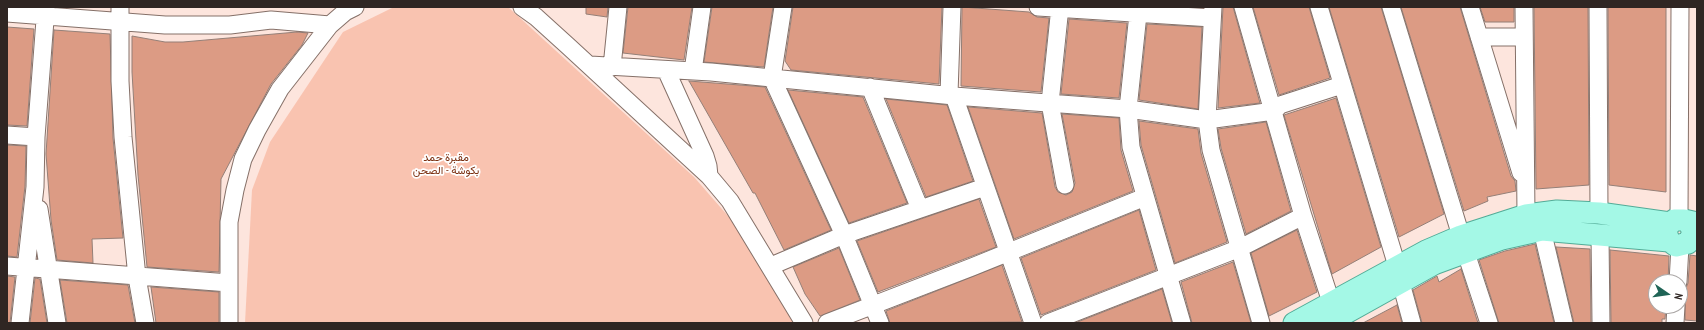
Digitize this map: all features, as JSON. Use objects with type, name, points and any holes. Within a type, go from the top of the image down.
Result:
[{"type":"main road","points":[[1464,244],[1526,215],[1557,211],[1599,213],[1684,233]]},
{"type":"main road","points":[[1328,323],[1399,274],[1426,250],[1502,239],[1542,230],[1600,236],[1684,233]]},
{"type":"main road","points":[[1294,323],[1332,302],[1399,274]]},
{"type":"street","points":[[522,7],[537,12],[590,66],[708,176],[730,201],[771,266],[804,323]]},
{"type":"street","points":[[612,67],[618,7]]},
{"type":"street","points":[[694,71],[702,7]]},
{"type":"street","points":[[783,7],[772,78],[844,235],[880,323]]},
{"type":"street","points":[[952,7],[952,95],[1033,323]]},
{"type":"street","points":[[1038,7],[1212,13],[1207,120],[1211,150],[1261,323]]},
{"type":"street","points":[[1243,7],[1303,216],[1332,302]]},
{"type":"street","points":[[1319,7],[1399,274],[1412,323]]},
{"type":"street","points":[[1391,7],[1490,323]]},
{"type":"street","points":[[1470,7],[1526,191]]},
{"type":"street","points":[[1524,7],[1526,215]]},
{"type":"street","points":[[1598,7],[1599,213]]},
{"type":"street","points":[[1679,274],[1684,233],[1680,7]]},
{"type":"street","points":[[1060,8],[1050,103],[1065,185]]},
{"type":"street","points":[[229,323],[230,222],[235,190],[243,159],[256,130],[280,88],[330,25],[349,9]]},
{"type":"street","points":[[1138,10],[1128,109],[1131,148],[1182,323]]},
{"type":"street","points":[[7,13],[45,12],[120,14],[165,25],[230,25],[270,13],[330,25]]},
{"type":"street","points":[[20,323],[35,187],[36,137],[45,12]]},
{"type":"street","points":[[120,14],[120,81],[123,137],[137,277],[145,323]]},
{"type":"street","points":[[1478,37],[1524,37]]},
{"type":"street","points":[[590,66],[694,71],[952,95],[1128,109],[1207,120],[1274,111],[1280,105],[1342,85]]},
{"type":"street","points":[[666,70],[705,156],[708,166],[708,176]]},
{"type":"street","points":[[870,87],[920,208]]},
{"type":"street","points":[[7,134],[36,137]]},
{"type":"street","points":[[35,187],[57,323]]},
{"type":"street","points":[[771,266],[844,235],[985,187]]},
{"type":"street","points":[[827,323],[1145,197]]},
{"type":"street","points":[[1048,323],[1240,248],[1303,216]]},
{"type":"street","points":[[1542,230],[1564,323]]},
{"type":"street","points":[[1600,236],[1601,323]]},
{"type":"street","points":[[7,266],[229,284]]},
{"type":"green space","name":"مقبرة حمد بكوشة - الصحن","points":[[394,7],[508,7],[694,177],[742,232],[795,323],[245,323],[252,190],[270,142],[343,32]]},
{"type":"building","points":[[586,7],[608,7],[607,17],[586,14]]},
{"type":"building","points":[[628,7],[692,7],[684,60],[623,53]]},
{"type":"building","points":[[712,7],[773,7],[764,67],[704,62]]},
{"type":"building","points":[[793,7],[942,7],[939,84],[791,70],[785,61]]},
{"type":"building","points":[[962,7],[1029,12],[1037,17],[1049,18],[1041,92],[961,86]]},
{"type":"building","points":[[1223,7],[1233,7],[1260,103],[1218,108]]},
{"type":"building","points":[[1253,7],[1309,7],[1330,78],[1279,95]]},
{"type":"building","points":[[1329,7],[1381,7],[1444,214],[1399,237]]},
{"type":"building","points":[[1401,7],[1460,7],[1511,176],[1515,181],[1516,191],[1487,197],[1488,201],[1464,211]]},
{"type":"building","points":[[1480,7],[1514,7],[1514,22],[1485,22]]},
{"type":"building","points":[[1534,7],[1588,7],[1589,185],[1536,189]]},
{"type":"building","points":[[1608,7],[1666,7],[1666,192],[1609,185]]},
{"type":"building","points":[[1069,19],[1127,23],[1119,98],[1061,94]]},
{"type":"building","points":[[1147,24],[1202,27],[1198,109],[1139,100]]},
{"type":"building","points":[[7,27],[34,29],[27,126],[7,125]]},
{"type":"building","points":[[54,30],[110,34],[113,138],[123,238],[92,239],[93,263],[57,260],[51,220],[46,154]]},
{"type":"building","points":[[297,32],[308,33],[302,45],[271,84],[221,179],[219,272],[147,267],[138,175],[132,72],[132,36],[165,42],[183,42]]},
{"type":"building","points":[[689,81],[765,87],[831,230],[784,250],[755,193],[753,193]]},
{"type":"building","points":[[788,90],[863,97],[907,203],[849,223]]},
{"type":"building","points":[[1336,98],[1381,247],[1332,274],[1284,115]]},
{"type":"building","points":[[886,99],[947,105],[973,181],[926,197]]},
{"type":"building","points":[[968,107],[1042,113],[1055,187],[1058,192],[1066,195],[1072,192],[1075,183],[1062,114],[1119,118],[1121,150],[1133,191],[1014,239]]},
{"type":"building","points":[[1139,121],[1198,129],[1201,153],[1227,242],[1175,263],[1141,145]]},
{"type":"building","points":[[1266,122],[1291,211],[1246,234],[1221,148],[1218,129]]},
{"type":"building","points":[[7,145],[26,146],[25,186],[17,257],[7,256]]},
{"type":"building","points":[[979,199],[996,247],[878,292],[857,241]]},
{"type":"building","points":[[1139,210],[1156,270],[1041,315],[1021,258]]},
{"type":"building","points":[[1297,230],[1317,292],[1269,316],[1251,253]]},
{"type":"building","points":[[1535,244],[1554,323],[1499,323],[1479,260],[1505,251]]},
{"type":"building","points":[[1556,247],[1590,249],[1591,323],[1574,323]]},
{"type":"building","points":[[839,248],[860,300],[820,316],[805,294],[793,267]]},
{"type":"building","points":[[1610,250],[1669,256],[1668,274],[1648,274],[1648,314],[1665,314],[1665,319],[1662,319],[1662,323],[1611,323]]},
{"type":"building","points":[[1690,255],[1697,256],[1697,321],[1685,320],[1685,314],[1688,314]]},
{"type":"building","points":[[1233,262],[1251,323],[1192,323],[1181,282]]},
{"type":"building","points":[[1002,265],[1022,322],[890,323],[886,311]]},
{"type":"building","points":[[1461,269],[1478,323],[1422,323],[1413,290],[1437,276],[1439,282]]},
{"type":"building","points":[[7,276],[15,277],[10,323],[7,323]]},
{"type":"building","points":[[35,278],[40,279],[47,323],[30,323]]},
{"type":"building","points":[[60,280],[128,285],[135,323],[67,323]]},
{"type":"building","points":[[151,287],[219,292],[219,323],[156,323]]},
{"type":"building","points":[[1162,289],[1172,323],[1075,323]]},
{"type":"building","points":[[1397,305],[1402,323],[1363,323]]}]
